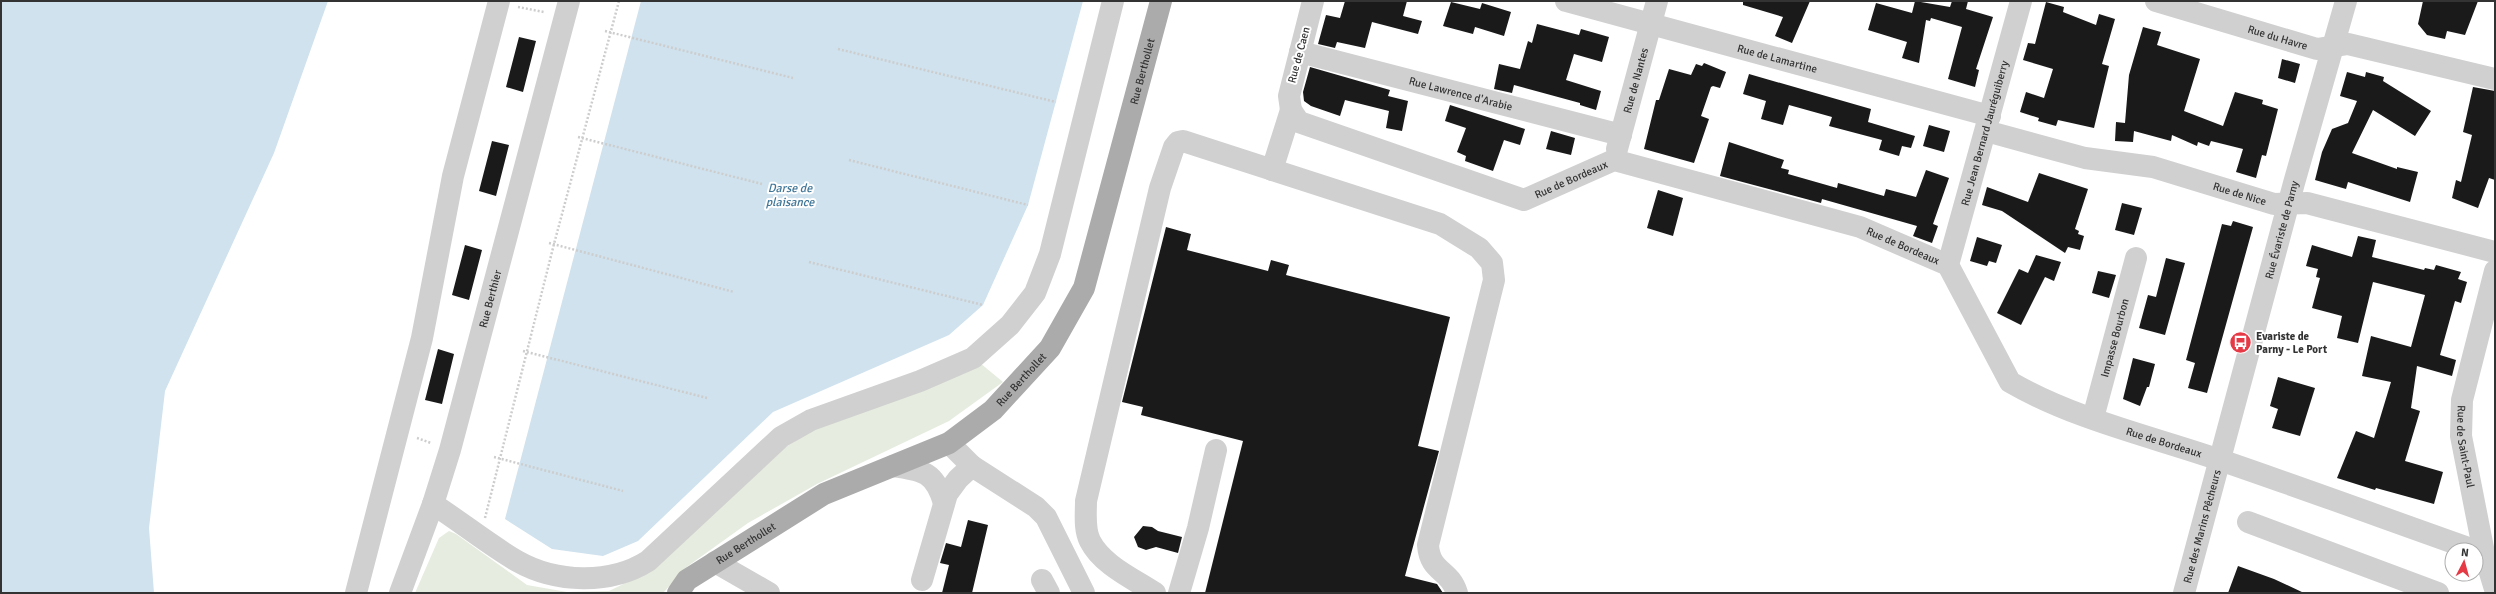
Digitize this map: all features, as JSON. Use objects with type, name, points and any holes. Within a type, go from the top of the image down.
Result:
[{"type":"main road","name":"Rue Berthollet","points":[[678,593],[687,580],[824,494],[949,443],[993,410],[1050,348],[1084,288],[1161,1]]},
{"type":"street","name":"Rue Berthier","points":[[400,593],[433,504],[452,444],[568,1]]},
{"type":"street","points":[[433,504],[517,561],[536,570],[558,576],[596,578],[635,569],[648,560],[781,437],[811,420],[920,381],[973,358],[1010,325],[1035,293],[1050,254],[1113,1]]},
{"type":"street","name":"Rue de Caen","points":[[1291,110],[1288,96],[1313,1]]},
{"type":"street","name":"Rue de Lamartine","points":[[1566,1],[1651,24],[1988,123]]},
{"type":"street","name":"Rue de Nantes","points":[[1614,160],[1657,1]]},
{"type":"street","name":"Rue Jean Bernard Jauréguiberry","points":[[1948,265],[2021,1]]},
{"type":"street","name":"Rue du Havre","points":[[2156,1],[2196,7],[2317,49],[2348,44],[2495,79]]},
{"type":"street","name":"Rue Évariste de Parny","points":[[2219,459],[2346,1]]},
{"type":"street","points":[[356,593],[422,338],[453,176],[499,2]]},
{"type":"street","name":"Rue Lawrence d'Arabie","points":[[1300,52],[1621,135]]},
{"type":"street","points":[[1272,170],[1291,110]]},
{"type":"street","name":"Rue de Bordeaux","points":[[1291,110],[1299,122],[1524,200],[1614,160],[1860,227],[1948,265],[2010,382],[2027,392],[2093,418],[2219,459],[2451,542]]},
{"type":"street","name":"Rue de Nice","points":[[1988,123],[2085,158],[2153,167],[2274,204],[2307,203],[2495,252]]},
{"type":"street","points":[[1155,593],[1103,558],[1098,552],[1090,541],[1086,526],[1086,502],[1160,188],[1178,142],[1209,148],[1272,170],[1440,224],[1479,248],[1492,263],[1494,280],[1428,545],[1428,557],[1435,567],[1446,574],[1454,583],[1457,593]]},
{"type":"street","name":"Impasse Bourbon","points":[[2093,418],[2136,258]]},
{"type":"street","name":"Rue de Saint-Paul","points":[[2480,542],[2462,444],[2462,400],[2495,271]]},
{"type":"street","points":[[949,443],[972,466],[1036,507],[1046,517],[1084,593]]},
{"type":"street","points":[[1179,593],[1198,528],[1216,450]]},
{"type":"street","name":"Rue des Marins Pêcheurs","points":[[2184,593],[2219,459]]},
{"type":"street","points":[[893,466],[918,469],[932,477],[939,488],[944,503]]},
{"type":"street","points":[[922,580],[947,494],[958,479],[972,466]]},
{"type":"street","points":[[2248,522],[2438,593]]},
{"type":"street","name":"Rue de Saint-Paul","points":[[2484,559],[2495,589]]},
{"type":"street","points":[[715,562],[763,591]]},
{"type":"path","points":[[481,536],[525,351],[619,1]]},
{"type":"path","points":[[499,2],[544,12]]},
{"type":"path","points":[[605,31],[793,78]]},
{"type":"path","points":[[838,49],[1056,102]]},
{"type":"path","points":[[578,137],[762,184]]},
{"type":"path","points":[[849,160],[1028,205]]},
{"type":"path","points":[[549,243],[734,292]]},
{"type":"path","points":[[809,262],[983,305]]},
{"type":"path","points":[[525,351],[707,398]]},
{"type":"path","points":[[398,430],[432,444]]},
{"type":"path","points":[[494,457],[623,491]]},
{"type":"shaded area","points":[[980,363],[1003,382],[949,421],[817,484],[748,523],[688,566],[663,593],[415,593],[439,538],[449,531],[456,534],[527,585],[567,592],[609,591],[652,570],[786,447],[813,430]]},
{"type":"water","points":[[1,1],[328,1],[274,153],[165,391],[149,528],[154,593],[1,593]]},
{"type":"water","name":"Darse de plaisance","points":[[641,1],[1083,1],[1028,205],[983,305],[949,335],[773,412],[638,541],[603,556],[552,549],[505,519]]},
{"type":"building","points":[[1345,1],[1407,1],[1403,16],[1422,21],[1418,34],[1372,22],[1365,48],[1337,42],[1335,48],[1318,44],[1326,15],[1340,18]]},
{"type":"building","points":[[1743,1],[1810,1],[1792,43],[1775,36],[1783,17],[1743,5]]},
{"type":"building","points":[[1915,1],[1950,7],[1952,1],[1968,1],[1966,9],[1993,17],[1976,69],[1979,70],[1975,87],[1948,79],[1962,27],[1931,18],[1930,21],[1926,20],[1919,63],[1902,58],[1907,42],[1868,30],[1876,3],[1912,13]]},
{"type":"building","points":[[2423,1],[2478,1],[2465,35],[2447,31],[2445,39],[2427,35],[2418,24]]},
{"type":"building","points":[[1451,2],[1480,9],[1482,3],[1511,12],[1504,36],[1475,27],[1473,34],[1443,26]]},
{"type":"building","points":[[2046,2],[2064,7],[2063,12],[2096,25],[2099,14],[2115,19],[2102,64],[2109,66],[2094,128],[2058,120],[2056,126],[2038,121],[2039,118],[2020,112],[2026,92],[2044,98],[2053,69],[2023,60],[2028,43],[2035,44]]},
{"type":"building","points":[[1537,24],[1579,35],[1581,29],[1609,37],[1602,62],[1574,54],[1566,80],[1601,91],[1596,110],[1580,105],[1580,103],[1514,85],[1512,93],[1494,89],[1499,64],[1520,69],[1528,41],[1532,43]]},
{"type":"building","points":[[2143,27],[2161,32],[2157,45],[2200,59],[2184,111],[2223,126],[2235,92],[2263,100],[2262,104],[2278,109],[2266,156],[2262,155],[2256,178],[2236,172],[2243,149],[2211,141],[2209,146],[2198,142],[2197,146],[2172,135],[2171,141],[2134,131],[2133,142],[2115,141],[2116,122],[2125,123],[2129,75]]},
{"type":"building","points":[[519,37],[536,41],[523,92],[506,87]]},
{"type":"building","points":[[2282,59],[2300,64],[2295,83],[2278,78]]},
{"type":"building","points":[[1704,63],[1726,72],[1720,88],[1713,86],[1711,87],[1701,116],[1709,119],[1694,163],[1644,149],[1656,100],[1659,100],[1669,69],[1691,75],[1696,64],[1702,66]]},
{"type":"building","points":[[1310,67],[1390,90],[1388,96],[1408,101],[1402,131],[1386,128],[1389,111],[1345,100],[1340,116],[1311,106],[1304,101],[1303,92]]},
{"type":"building","points":[[2347,72],[2365,77],[2366,72],[2384,77],[2383,81],[2431,111],[2415,136],[2373,110],[2352,153],[2397,169],[2397,167],[2418,172],[2410,202],[2348,182],[2346,189],[2315,180],[2322,152],[2332,129],[2348,123],[2357,101],[2340,96]]},
{"type":"building","points":[[1749,74],[1871,109],[1868,122],[1915,136],[1911,148],[1902,146],[1899,156],[1879,150],[1882,140],[1829,126],[1832,117],[1789,105],[1783,125],[1761,119],[1766,101],[1743,94]]},
{"type":"building","points":[[2473,87],[2495,91],[2495,180],[2489,178],[2478,208],[2452,198],[2456,180],[2461,182],[2472,135],[2463,132]]},
{"type":"building","points":[[1450,105],[1525,129],[1520,145],[1504,140],[1493,171],[1465,161],[1466,156],[1457,152],[1466,128],[1445,121]]},
{"type":"building","points":[[1929,125],[1950,131],[1944,152],[1923,146]]},
{"type":"building","points":[[1551,131],[1575,138],[1571,155],[1546,149]]},
{"type":"building","points":[[492,141],[509,145],[496,196],[479,191]]},
{"type":"building","points":[[1729,142],[1784,160],[1781,168],[1789,170],[1788,174],[1837,188],[1838,183],[1884,196],[1886,189],[1916,197],[1926,170],[1949,178],[1933,224],[1938,226],[1932,243],[1913,236],[1917,226],[1822,199],[1821,203],[1720,176]]},
{"type":"building","points":[[2039,173],[2088,189],[2075,229],[2079,231],[2078,234],[2084,236],[2080,250],[2068,247],[2065,253],[2002,211],[1982,205],[1987,187],[2028,202]]},
{"type":"building","points":[[1658,190],[1683,198],[1673,236],[1647,228]]},
{"type":"building","points":[[2122,203],[2142,208],[2134,235],[2115,230]]},
{"type":"building","points":[[2233,221],[2253,227],[2207,393],[2188,388],[2195,363],[2186,360],[2222,224],[2231,226]]},
{"type":"building","points":[[1166,227],[1191,234],[1187,250],[1268,271],[1271,260],[1289,265],[1286,275],[1450,317],[1418,446],[1439,451],[1405,576],[1437,584],[1443,593],[1205,593],[1243,441],[1141,415],[1143,407],[1122,402]]},
{"type":"building","points":[[2358,236],[2376,240],[2372,257],[2424,270],[2425,268],[2434,270],[2436,265],[2461,272],[2458,279],[2467,282],[2461,303],[2455,301],[2440,355],[2456,360],[2452,376],[2417,366],[2411,408],[2420,411],[2405,461],[2443,472],[2434,504],[2376,488],[2375,490],[2337,478],[2356,431],[2374,438],[2391,382],[2362,376],[2371,336],[2411,347],[2425,295],[2373,282],[2358,343],[2337,338],[2342,316],[2312,308],[2320,278],[2316,277],[2318,269],[2306,266],[2312,245],[2352,257]]},
{"type":"building","points":[[1977,237],[2002,245],[1996,263],[1989,261],[1987,266],[1970,261]]},
{"type":"building","points":[[465,245],[482,250],[469,300],[452,295]]},
{"type":"building","points":[[2036,255],[2061,262],[2054,281],[2045,277],[2021,325],[1997,313],[2019,269],[2028,273]]},
{"type":"building","points":[[2166,258],[2185,263],[2165,335],[2139,328],[2148,295],[2156,297]]},
{"type":"building","points":[[2098,271],[2116,275],[2109,298],[2092,293]]},
{"type":"building","points":[[438,349],[454,354],[442,404],[425,400]]},
{"type":"building","points":[[2133,358],[2155,364],[2149,387],[2147,387],[2140,406],[2123,399]]},
{"type":"building","points":[[2278,377],[2315,388],[2300,436],[2272,428],[2278,409],[2270,406]]},
{"type":"building","points":[[968,520],[988,525],[972,593],[942,593],[949,565],[940,563],[946,543],[961,547]]},
{"type":"building","points":[[1143,526],[1152,527],[1158,531],[1182,537],[1178,553],[1156,547],[1146,550],[1138,547],[1134,537]]},
{"type":"building","points":[[2238,566],[2274,579],[2304,593],[2228,593]]},
{"type":"place","name":"Evariste de Parny - Le Port","points":[[2241,342]]}]
